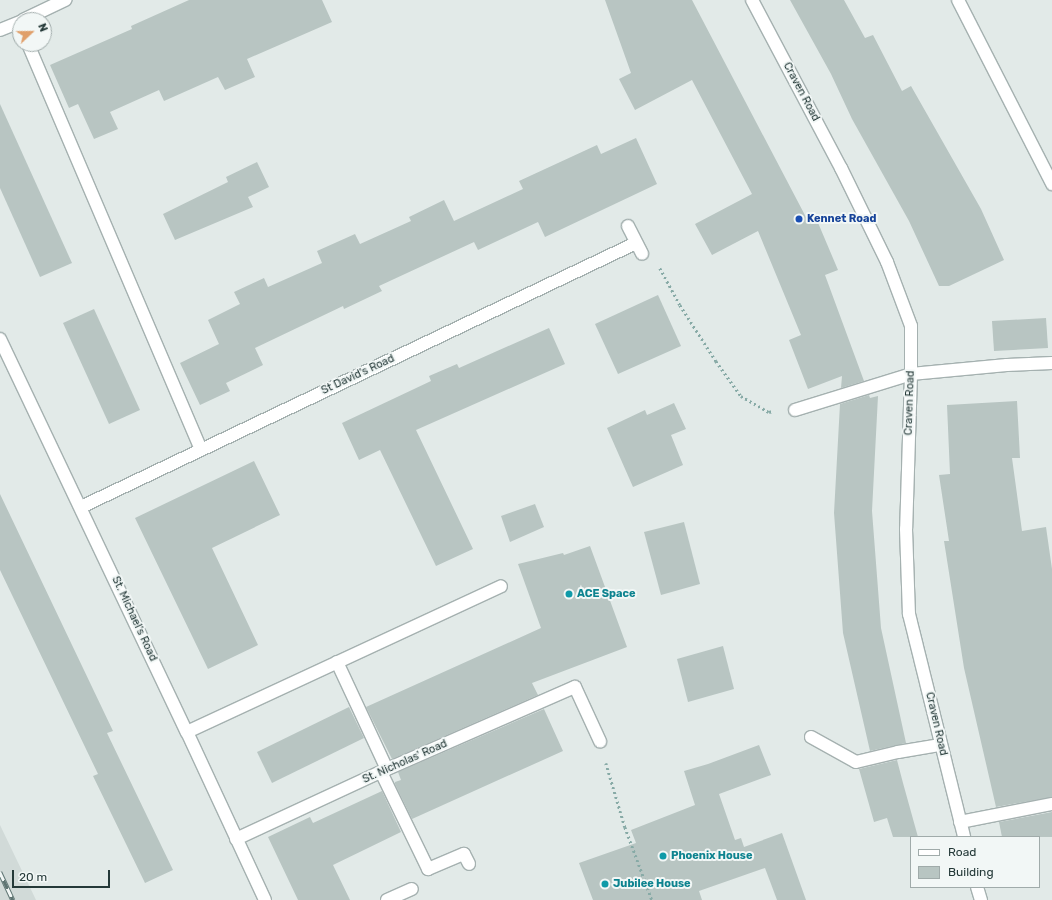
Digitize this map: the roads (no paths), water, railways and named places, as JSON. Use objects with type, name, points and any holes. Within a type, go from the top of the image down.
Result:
[{"type":"street","points":[[42,12],[65,0]]},
{"type":"street","name":"Craven Road","points":[[752,0],[841,168],[887,262],[911,326],[906,529],[909,614],[940,745],[964,836]]},
{"type":"street","points":[[958,0],[1052,184]]},
{"type":"street","points":[[0,30],[12,26]]},
{"type":"street","points":[[31,52],[200,450]]},
{"type":"street","points":[[628,226],[642,254]]},
{"type":"street","name":"St David's Road","points":[[81,507],[636,243]]},
{"type":"street","name":"St. Michael's Road","points":[[0,339],[187,732],[264,900]]},
{"type":"street","points":[[794,410],[911,374],[1007,365],[1052,364]]},
{"type":"street","points":[[187,732],[501,586]]},
{"type":"street","points":[[337,662],[428,869],[464,854],[469,864]]},
{"type":"street","name":"St. Nicholas' Road","points":[[236,839],[384,771],[575,687],[600,741]]},
{"type":"street","points":[[811,737],[856,762],[898,752],[940,745]]},
{"type":"street","points":[[960,822],[1052,804]]},
{"type":"street","points":[[978,888],[981,900]]},
{"type":"street","points":[[387,900],[412,889]]},
{"type":"railway","points":[[0,872],[13,900]]},
{"type":"place","name":"Kennet Road","points":[[799,219]]},
{"type":"place","name":"ACE Space","points":[[569,594]]},
{"type":"place","name":"Phoenix House","points":[[663,856]]},
{"type":"place","name":"Jubilee House","points":[[605,884]]}]
